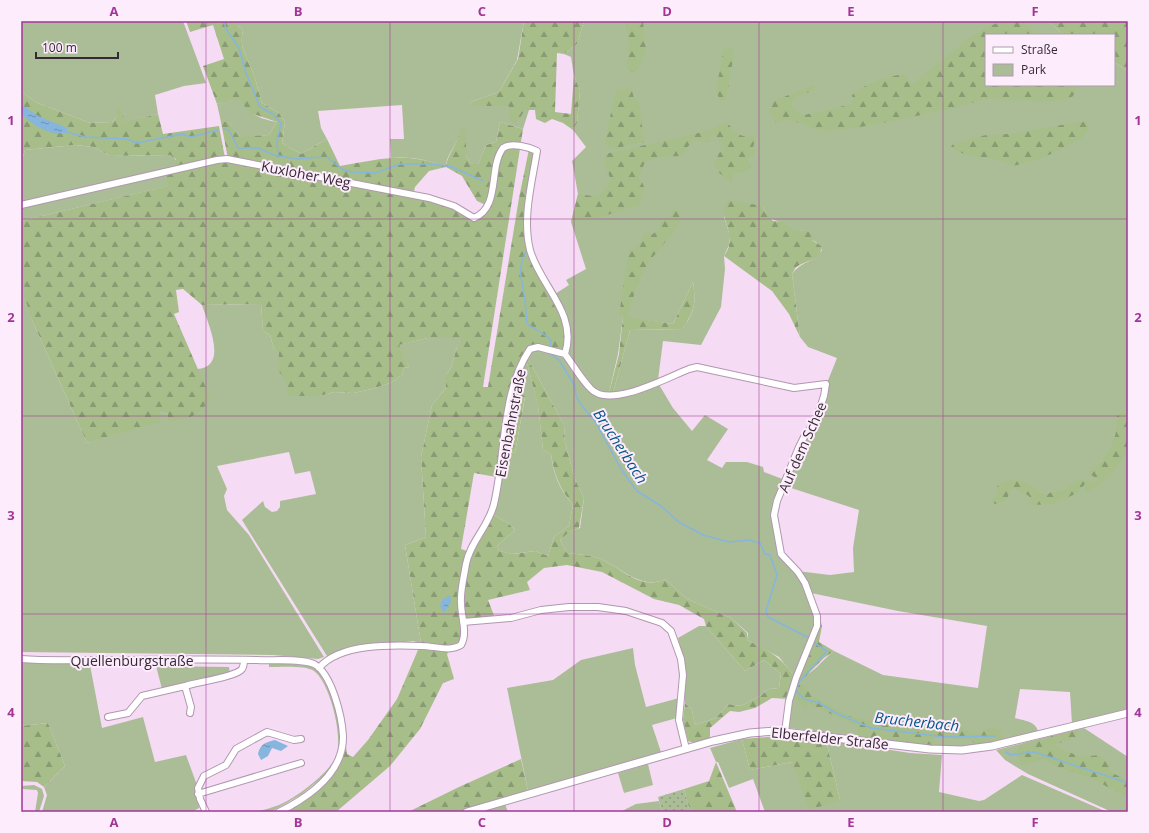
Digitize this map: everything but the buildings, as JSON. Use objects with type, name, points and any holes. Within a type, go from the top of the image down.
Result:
[{"type":"main road","name":"Elberfelder Straße","points":[[467,812],[741,734],[785,732],[930,749],[962,750],[992,746],[1128,713]]},
{"type":"street","name":"Kuxloher Weg","points":[[21,206],[210,161],[227,159],[429,198],[454,206],[474,218],[481,215],[488,206],[497,158],[502,148],[511,145],[538,150],[528,217],[528,240],[532,255],[564,314],[568,335],[565,354]]},
{"type":"street","name":"Eisenbahnstraße","points":[[322,671],[327,661],[354,648],[421,646],[453,649],[461,645],[463,642],[463,622],[460,602],[467,559],[469,551],[494,505],[510,403],[519,367],[530,349],[538,346],[565,354]]},
{"type":"street","name":"Auf dem Schee","points":[[565,354],[591,389],[603,395],[616,395],[630,392],[697,367],[794,388],[826,384],[824,396],[816,420],[799,447],[777,501],[774,515],[781,554],[798,572],[805,583],[817,616],[817,626],[796,678],[790,701],[785,732]]},
{"type":"street","points":[[463,622],[512,618],[541,610],[598,607],[631,612],[662,623],[671,632],[681,659],[683,675],[679,720],[686,749]]},
{"type":"street","name":"Quellenburgstraße","points":[[21,659],[300,661],[311,663],[322,671]]},
{"type":"street","name":"Quellenburgstraße","points":[[108,716],[128,713],[142,696],[217,677],[230,676],[244,667],[244,660]]},
{"type":"street","points":[[279,812],[297,801],[324,780],[335,769],[340,758],[343,744],[341,720],[334,696],[322,671]]},
{"type":"street","name":"Quellenburgstraße","points":[[186,686],[191,707],[190,713]]},
{"type":"street","points":[[206,812],[198,794],[198,788],[204,776],[226,765],[236,749],[267,732],[294,740],[301,739]]},
{"type":"street","points":[[198,794],[300,763]]},
{"type":"green space","points":[[21,21],[183,21],[206,83],[184,86],[155,95],[158,114],[124,123],[121,108],[118,108],[117,117],[112,122],[90,123],[35,102],[21,91]]},
{"type":"green space","points":[[186,21],[238,21],[238,26],[243,30],[243,47],[262,103],[279,113],[285,122],[282,143],[301,154],[327,139],[340,166],[381,159],[406,158],[419,159],[446,167],[458,139],[460,129],[466,129],[466,156],[471,164],[478,164],[486,145],[496,142],[500,122],[523,129],[483,387],[488,387],[519,198],[529,149],[536,153],[529,191],[530,255],[563,314],[567,334],[563,351],[529,348],[518,366],[511,392],[525,396],[515,453],[500,449],[496,477],[474,473],[461,549],[467,551],[465,558],[462,630],[460,640],[447,654],[454,679],[443,683],[420,729],[390,766],[336,812],[286,812],[324,785],[338,767],[346,746],[347,754],[353,757],[368,740],[397,699],[421,643],[405,545],[426,537],[421,457],[432,405],[446,388],[446,375],[451,368],[457,347],[461,347],[461,338],[428,338],[399,345],[409,367],[404,368],[402,375],[390,383],[372,389],[353,393],[334,392],[320,396],[287,396],[286,382],[278,371],[279,353],[274,349],[270,335],[263,331],[261,304],[202,305],[183,289],[176,290],[179,312],[174,314],[210,397],[206,404],[198,413],[188,418],[168,422],[168,414],[160,412],[159,422],[87,443],[32,320],[24,295],[27,288],[21,285],[21,221],[167,186],[167,172],[228,159],[221,122],[229,122],[239,137],[269,135],[277,122],[250,113],[238,98],[217,104],[203,66],[224,59],[213,25],[190,32]],"holes":[[[446,167],[462,176],[477,201],[488,206],[486,214],[479,219],[469,216],[454,208],[413,195],[415,187],[429,171]]]},
{"type":"green space","points":[[238,21],[524,21],[517,60],[499,92],[471,102],[469,106],[510,106],[509,120],[525,110],[529,110],[523,129],[500,122],[496,142],[486,145],[478,164],[471,164],[466,156],[466,129],[461,129],[458,139],[448,157],[446,167],[419,159],[391,158],[390,139],[404,139],[402,105],[318,111],[321,128],[327,139],[301,154],[282,143],[285,122],[279,113],[262,103],[243,47],[243,30],[238,26]]},
{"type":"green space","points":[[524,21],[584,21],[577,44],[564,54],[557,53],[555,112],[571,114],[574,76],[580,90],[577,123],[573,130],[563,123],[552,119],[545,123],[536,119],[535,110],[525,110],[516,124],[509,120],[509,106],[469,106],[471,102],[499,92],[518,59]]},
{"type":"green space","points":[[584,21],[1048,21],[1063,34],[985,34],[985,86],[1115,86],[1115,63],[1128,71],[1128,709],[1072,724],[1070,692],[1020,689],[1015,718],[1032,723],[1038,731],[972,747],[950,748],[789,728],[791,700],[796,679],[801,678],[811,672],[834,651],[883,675],[978,688],[987,626],[898,611],[811,593],[797,571],[830,575],[854,572],[853,548],[859,510],[785,486],[804,440],[818,420],[825,388],[837,358],[808,347],[800,337],[792,274],[799,267],[815,258],[822,250],[816,242],[812,240],[812,236],[808,233],[793,229],[768,217],[763,206],[724,217],[730,236],[729,245],[724,256],[725,269],[721,307],[701,345],[663,341],[658,380],[629,391],[613,393],[630,330],[682,329],[690,318],[694,307],[693,282],[673,324],[623,317],[618,354],[609,393],[595,389],[569,355],[570,335],[566,313],[555,294],[569,285],[566,280],[586,269],[571,222],[578,194],[572,161],[586,147],[573,130],[577,123],[580,90],[574,76],[571,57],[564,54],[577,44]]},
{"type":"green space","points":[[625,21],[643,21],[646,50],[637,72],[630,72],[627,67],[629,46]]},
{"type":"green space","points":[[1003,21],[1022,21],[1035,34],[985,34],[985,86],[1077,86],[1073,96],[1058,101],[991,99],[890,122],[830,131],[822,131],[789,120],[776,123],[770,110],[774,101],[813,85],[815,90],[796,97],[791,104],[796,111],[804,115],[853,104],[852,95],[871,83],[884,78],[906,74],[909,82],[914,83],[969,38],[987,27]]},
{"type":"green space","points":[[1048,21],[1128,21],[1128,71],[1115,63],[1115,34],[1063,34]]},
{"type":"green space","points":[[724,48],[733,49],[733,60],[726,100],[720,101],[716,90]]},
{"type":"green space","points":[[631,87],[634,98],[639,102],[644,142],[612,149],[605,144],[617,88],[623,90]]},
{"type":"green space","points":[[21,91],[35,102],[90,123],[112,122],[117,117],[117,108],[121,108],[125,122],[158,114],[163,134],[219,126],[225,158],[204,160],[176,167],[176,159],[170,155],[110,156],[94,147],[75,145],[25,150],[21,163]]},
{"type":"green space","points":[[238,97],[254,114],[264,119],[277,122],[269,135],[239,138],[229,122],[221,122],[217,104]]},
{"type":"green space","points":[[727,122],[738,134],[749,137],[754,136],[756,139],[753,147],[756,149],[754,154],[748,158],[751,169],[734,174],[731,182],[718,172],[714,165],[719,153],[725,149],[719,140],[712,134],[709,142],[693,140],[681,156],[659,157],[645,162],[639,177],[644,186],[640,205],[600,217],[571,222],[578,194],[599,197],[611,180],[604,163],[605,154],[707,131]]},
{"type":"green space","points":[[1086,122],[1089,125],[1086,134],[1079,140],[1050,155],[1019,165],[968,155],[956,151],[951,147],[953,144],[986,135],[1009,134]]},
{"type":"green space","points":[[75,145],[94,147],[110,156],[170,155],[174,157],[177,162],[176,167],[21,203],[21,163],[25,150]]},
{"type":"green space","points":[[167,172],[168,186],[21,221],[21,206]]},
{"type":"green space","points":[[729,200],[763,206],[765,212],[773,221],[783,222],[793,229],[810,232],[812,240],[821,246],[821,250],[816,257],[795,268],[792,274],[800,337],[789,314],[772,291],[724,256],[730,239],[724,216],[725,205]]},
{"type":"green space","points":[[674,208],[680,213],[680,224],[648,263],[635,291],[628,317],[673,324],[693,282],[694,307],[690,317],[682,329],[630,330],[613,393],[609,393],[619,354],[623,316],[619,315],[629,250],[640,246],[644,233],[648,232],[651,235],[659,230],[661,219],[666,217],[669,219]]},
{"type":"green space","points":[[21,285],[28,288],[32,320],[87,443],[160,412],[168,414],[168,422],[197,369],[207,366],[212,361],[214,343],[202,305],[261,304],[263,331],[270,335],[274,349],[280,353],[288,384],[288,396],[320,396],[334,392],[353,393],[390,383],[402,375],[404,368],[409,367],[398,345],[428,338],[461,338],[461,347],[457,347],[451,368],[446,375],[446,388],[432,405],[421,457],[426,537],[405,545],[421,643],[413,641],[390,644],[361,644],[327,656],[242,520],[263,501],[265,507],[272,512],[277,511],[280,507],[280,501],[316,494],[310,471],[295,474],[289,452],[217,466],[227,489],[224,496],[227,510],[249,535],[324,657],[318,659],[273,655],[21,652]]},
{"type":"green space","points":[[536,349],[566,357],[590,389],[611,396],[658,383],[673,408],[692,431],[705,415],[728,429],[707,460],[722,468],[726,462],[747,462],[763,467],[764,472],[785,480],[772,507],[776,542],[803,583],[815,616],[815,625],[794,676],[779,657],[747,640],[748,633],[731,618],[687,599],[665,579],[656,582],[639,580],[598,558],[567,553],[560,540],[568,532],[580,528],[584,498],[575,479],[565,443],[564,425],[527,357],[531,351]]},
{"type":"green space","points":[[527,357],[564,425],[565,443],[575,479],[584,498],[579,528],[569,532],[560,540],[567,553],[598,558],[639,580],[656,582],[665,579],[687,599],[731,618],[747,633],[747,640],[774,655],[784,663],[794,676],[788,699],[772,698],[755,708],[739,712],[730,711],[710,728],[710,738],[694,743],[688,741],[683,720],[685,703],[692,710],[695,725],[716,718],[728,704],[741,706],[760,696],[769,689],[779,688],[781,674],[764,660],[745,671],[706,626],[704,619],[679,605],[654,599],[602,572],[567,565],[544,568],[527,582],[530,590],[488,600],[495,618],[466,619],[463,602],[469,559],[492,514],[508,523],[515,530],[497,546],[499,551],[513,554],[535,551],[548,556],[554,537],[569,526],[573,505],[564,493],[558,481],[551,454],[543,450],[538,406],[526,359]]},
{"type":"green space","points":[[526,359],[538,405],[543,450],[551,454],[558,481],[564,493],[573,505],[569,526],[554,537],[548,556],[535,551],[512,554],[499,551],[497,546],[515,530],[508,523],[492,514],[496,503],[505,451],[515,453],[525,397],[515,394],[518,379]]},
{"type":"green space","points":[[1123,412],[1128,412],[1128,447],[1126,452],[1120,463],[1108,477],[1086,494],[1084,490],[1087,485],[1085,484],[1077,493],[1054,504],[1032,505],[1029,496],[1014,488],[1010,491],[1007,499],[1004,501],[995,504],[991,501],[997,493],[997,486],[1006,482],[1021,481],[1047,495],[1049,493],[1067,488],[1068,485],[1080,479],[1094,481],[1098,479],[1091,475],[1090,472],[1103,460],[1110,449],[1115,438],[1117,416]]},
{"type":"green space","points":[[820,619],[822,626],[819,642],[834,651],[824,658],[803,679],[796,679]]},
{"type":"green space","points":[[699,626],[706,626],[745,671],[764,660],[781,674],[779,688],[769,689],[760,696],[741,706],[728,704],[716,718],[695,725],[692,710],[685,703],[685,670],[678,638]]},
{"type":"green space","points":[[633,648],[635,665],[646,707],[679,698],[677,718],[652,725],[661,752],[528,791],[507,688],[553,680],[581,660]]},
{"type":"green space","points":[[21,661],[90,665],[102,728],[143,717],[155,762],[186,755],[197,785],[199,808],[192,812],[42,812],[47,795],[44,787],[65,766],[48,723],[21,726]]},
{"type":"green space","points":[[269,663],[308,665],[318,671],[328,688],[334,703],[340,729],[340,747],[336,762],[324,776],[302,794],[271,812],[255,812],[279,805],[302,791],[325,772],[335,759],[338,751],[337,727],[334,713],[330,699],[320,677],[310,669],[269,667]]},
{"type":"green space","points":[[156,666],[229,667],[230,674],[162,689]]},
{"type":"green space","points":[[795,683],[802,684],[813,696],[848,716],[879,723],[880,720],[908,722],[950,733],[961,728],[979,733],[990,727],[1002,730],[1003,740],[977,746],[971,740],[934,737],[933,740],[935,746],[856,736],[858,727],[808,703],[808,707],[804,709],[793,695]]},
{"type":"green space","points":[[48,723],[65,766],[44,787],[37,782],[21,781],[21,726]]},
{"type":"green space","points":[[1084,728],[1128,757],[1128,812],[1112,812],[1028,774],[1005,760],[996,750]]},
{"type":"green space","points":[[1077,730],[1077,737],[1054,745],[1080,757],[1100,755],[1109,764],[1110,772],[1125,779],[1128,772],[1128,798],[1091,778],[1060,768],[1043,759],[1021,766],[1015,751],[1024,743]]},
{"type":"green space","points":[[779,736],[826,740],[840,800],[809,810],[792,762],[750,770],[742,739]]},
{"type":"green space","points":[[742,739],[750,770],[792,762],[840,800],[826,740],[910,753],[942,755],[939,792],[979,801],[984,800],[1022,775],[1107,812],[765,812],[753,779],[729,788],[718,762],[716,762],[710,748]]},
{"type":"green space","points":[[521,759],[528,791],[458,812],[408,812],[459,787]]},
{"type":"green space","points":[[716,762],[737,812],[690,812],[684,789],[709,781]]},
{"type":"green space","points":[[648,764],[653,785],[624,793],[618,773]]},
{"type":"green space","points":[[34,785],[42,789],[44,796],[39,812],[35,812],[38,793],[37,790],[21,789],[21,786]]},
{"type":"green space","points":[[684,789],[690,812],[662,812],[658,797]]},
{"type":"green space","points":[[659,801],[662,812],[620,812],[636,804]]},
{"type":"green space","points":[[505,804],[508,812],[480,812]]},
{"type":"water","points":[[21,104],[38,116],[67,128],[67,132],[55,133],[42,129],[21,113]]},
{"type":"water","points":[[450,596],[451,602],[444,613],[440,606],[442,600]]},
{"type":"water","points":[[275,740],[288,746],[281,751],[272,748],[268,756],[261,760],[258,754],[260,748],[266,743]]},
{"type":"waterway","points":[[224,21],[226,29],[239,48],[246,73],[260,107],[273,114],[281,123],[277,142],[278,156]]},
{"type":"waterway","name":"Brucherbach","points":[[224,129],[229,130],[238,148],[258,148],[274,155],[297,159],[321,157]]},
{"type":"waterway","name":"Brucherbach","points":[[67,132],[85,137],[127,139],[137,143],[182,134],[191,137],[218,130]]},
{"type":"waterway","name":"Brucherbach","points":[[327,157],[342,169],[351,172],[376,173],[400,164],[433,164],[452,167],[483,181]]},
{"type":"waterway","name":"Brucherbach","points":[[526,252],[521,264],[521,270],[527,323],[551,340],[550,346]]},
{"type":"waterway","name":"Brucherbach","points":[[549,353],[559,360],[575,386],[576,396],[581,405],[595,421],[621,469],[637,491],[661,506],[679,522],[703,535],[729,542],[749,540],[760,543],[765,554],[770,555],[777,575],[766,611],[768,617],[809,638]]},
{"type":"waterway","name":"Brucherbach","points":[[813,642],[827,651],[799,682],[796,691],[804,699],[819,703],[838,714],[871,728],[945,737],[995,736]]},
{"type":"waterway","name":"Brucherbach","points":[[1006,752],[1011,755],[1034,752],[1128,783]]}]
